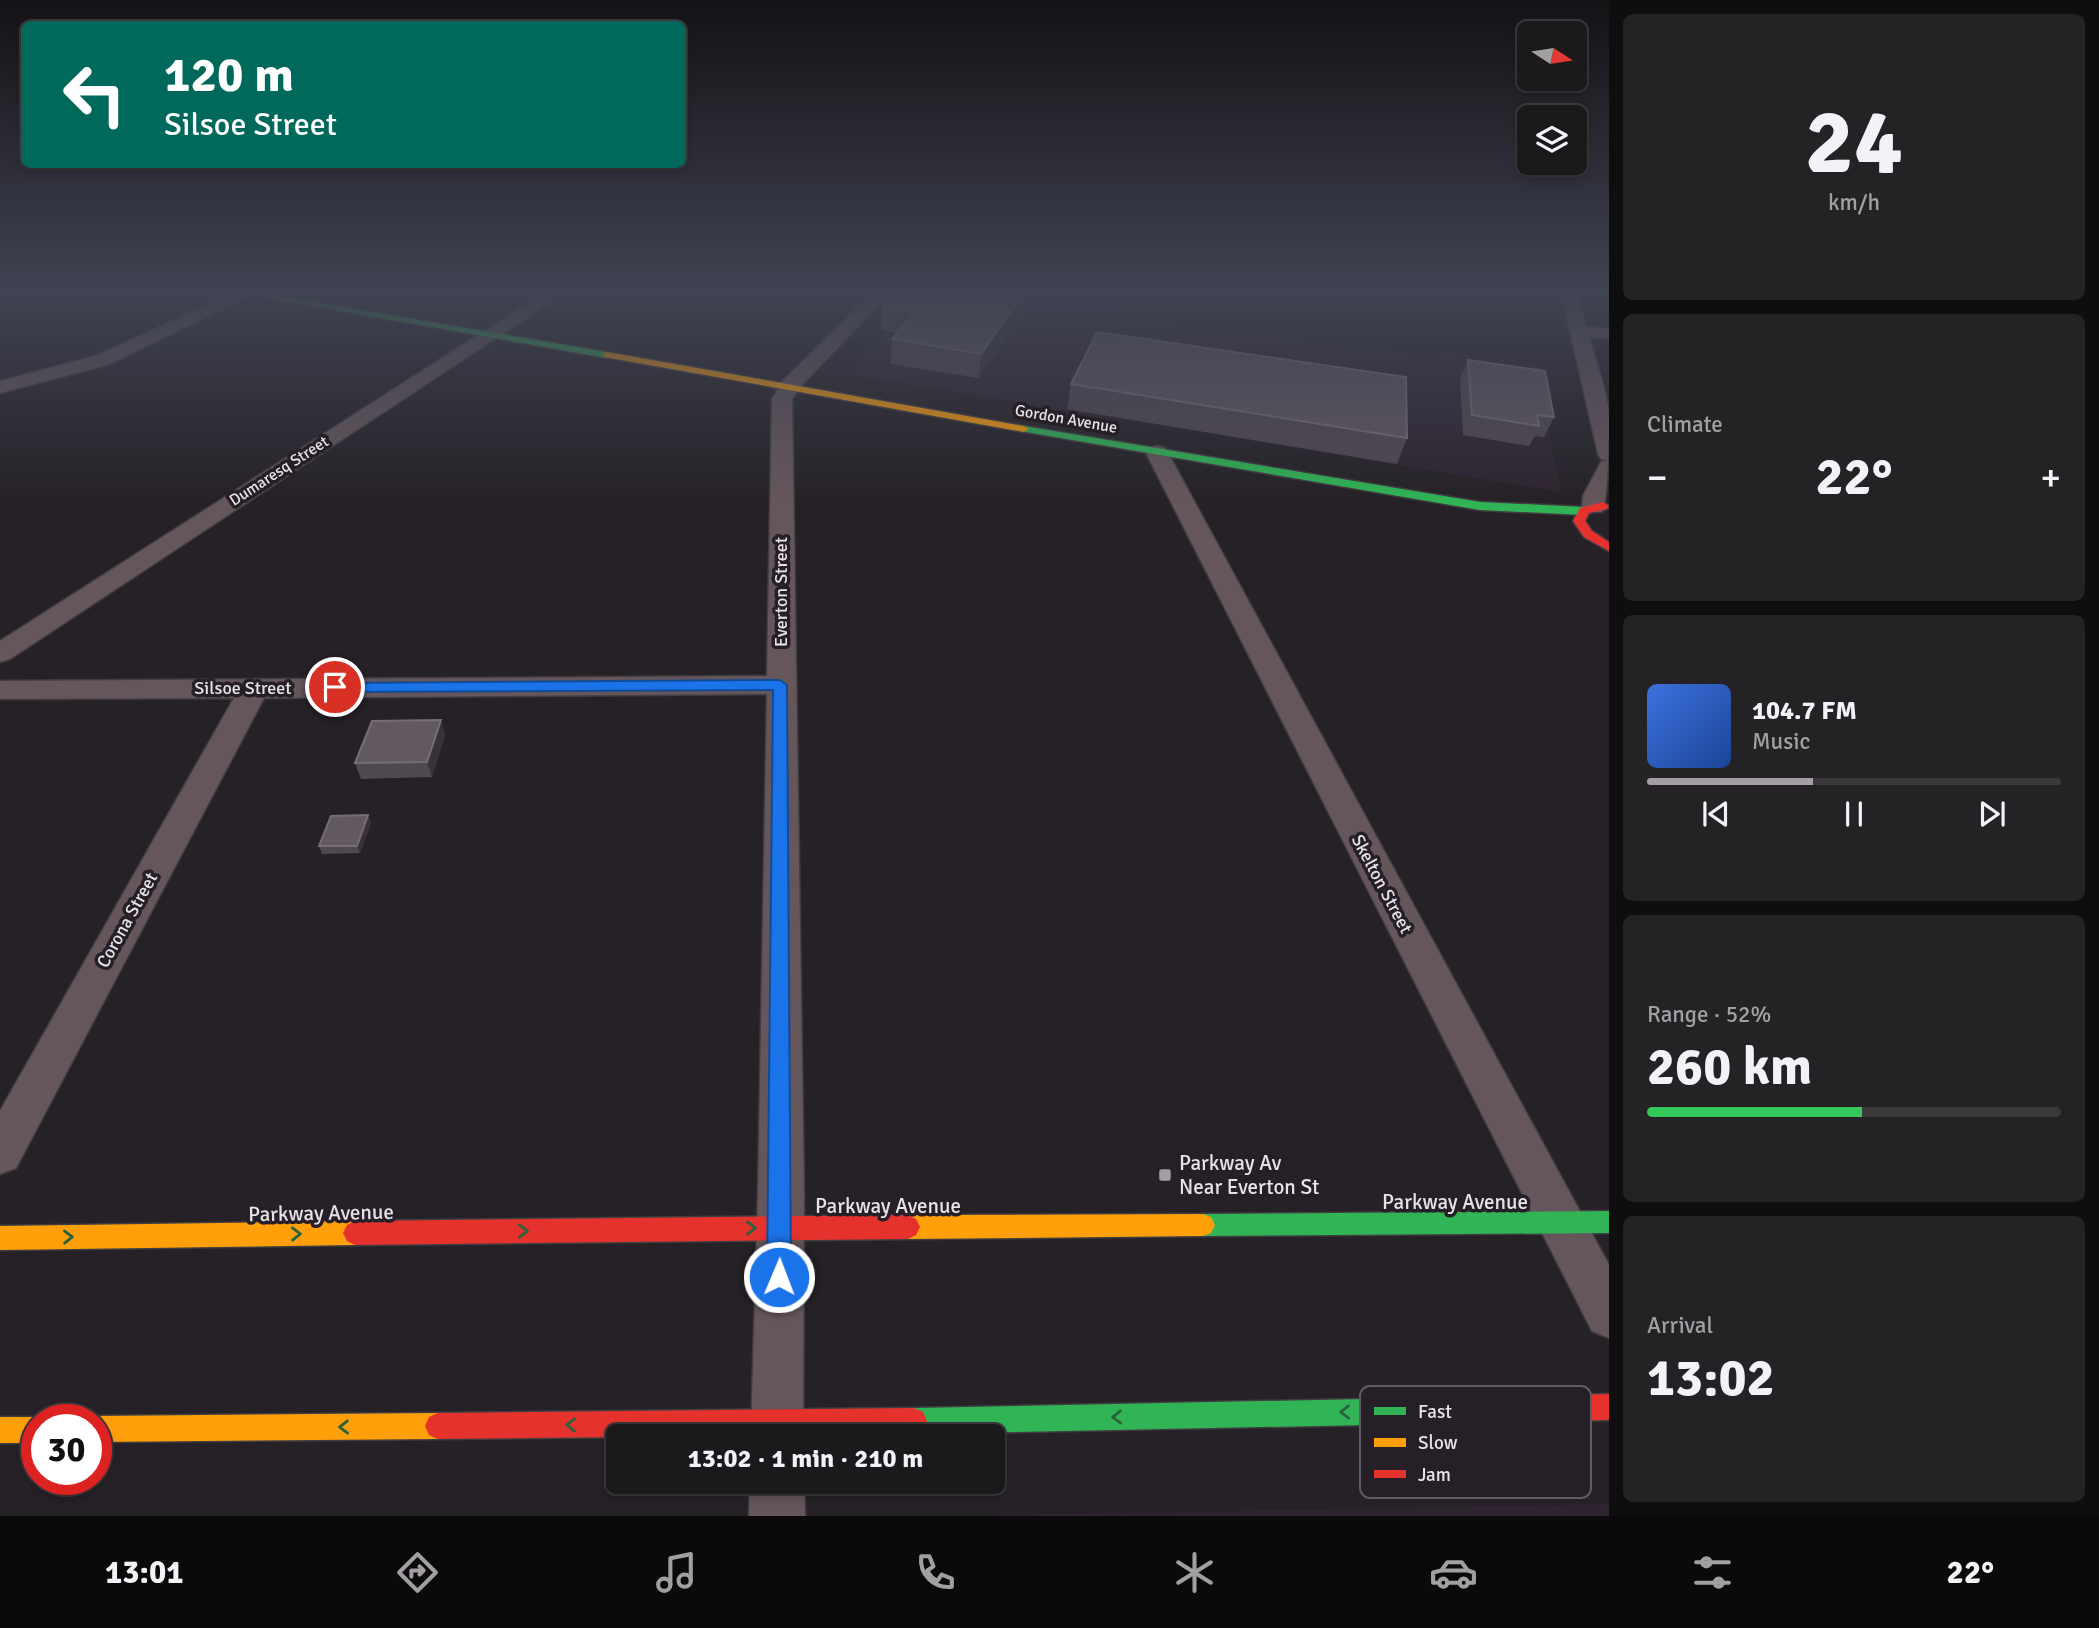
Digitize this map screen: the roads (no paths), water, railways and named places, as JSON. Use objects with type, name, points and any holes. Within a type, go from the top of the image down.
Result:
[{"type":"main road","name":"Gordon Avenue","points":[[648,362],[1157,453],[1480,506],[1588,534],[1609,547]]},
{"type":"main road","name":"Gordon Avenue","points":[[1480,506],[1596,508]]},
{"type":"main road","points":[[1588,534],[1579,521],[1596,508]]},
{"type":"main road","name":"Parkway Avenue","points":[[0,1238],[780,1228],[1609,1222]]},
{"type":"main road","points":[[1591,1407],[1609,1407]]},
{"type":"main road","points":[[994,1424],[1360,1414]]},
{"type":"main road","points":[[112,1429],[606,1430]]},
{"type":"main road","points":[[0,1430],[21,1430]]},
{"type":"street","points":[[0,387],[96,362]]},
{"type":"street","name":"Dumaresq Street","points":[[0,653],[451,362]]},
{"type":"street","points":[[789,386],[813,362]]},
{"type":"street","points":[[1586,362],[1609,454]]},
{"type":"street","name":"Everton Street","points":[[777,1424],[782,399],[789,386]]},
{"type":"street","name":"Skelton Street","points":[[1157,453],[1609,1314]]},
{"type":"street","points":[[1596,508],[1595,496],[1609,467]]},
{"type":"street","name":"Silsoe Street","points":[[0,690],[780,685]]},
{"type":"street","name":"Corona Street","points":[[0,1153],[254,688]]},
{"type":"street","points":[[777,1494],[777,1516]]},
{"type":"place","name":"Parkway Av Near Everton St","points":[[1165,1175]]}]
